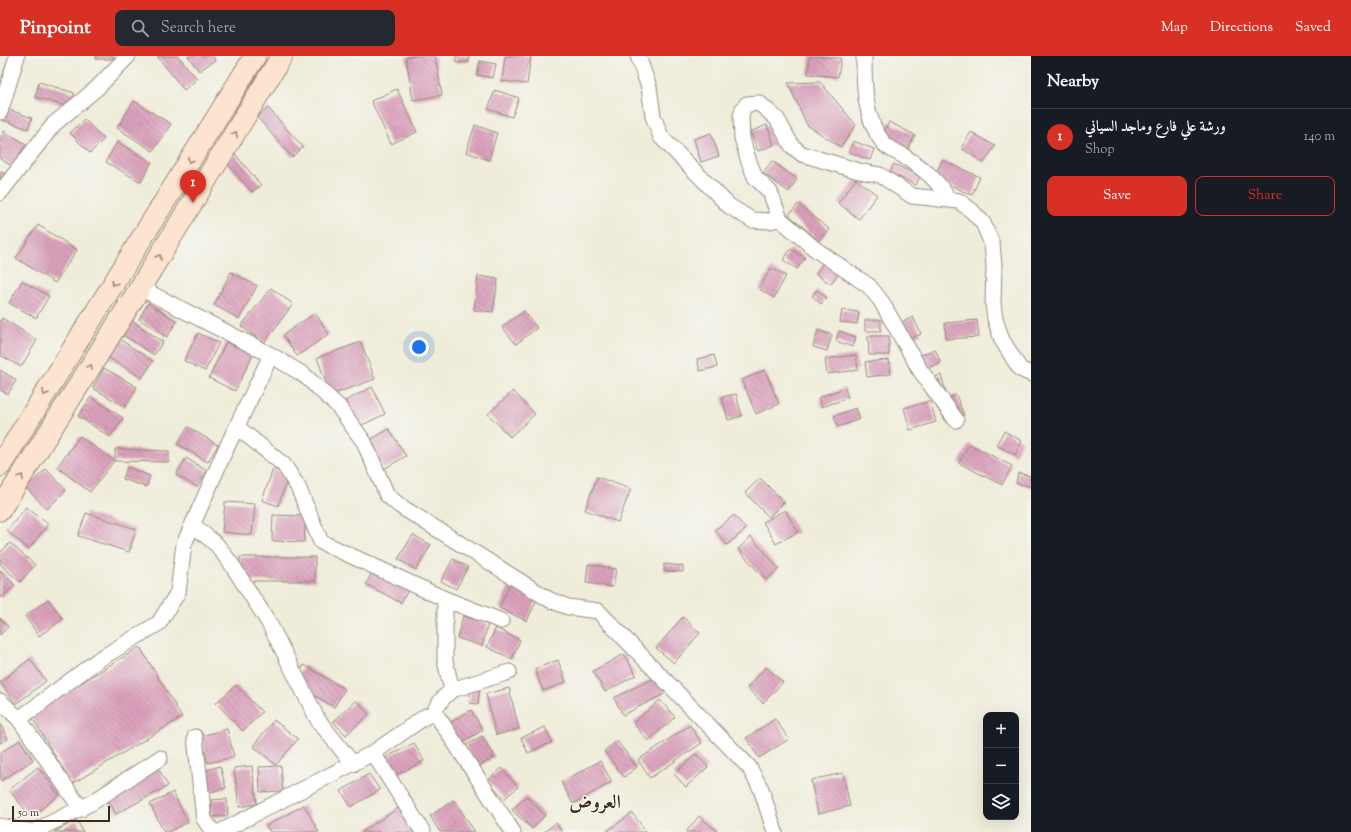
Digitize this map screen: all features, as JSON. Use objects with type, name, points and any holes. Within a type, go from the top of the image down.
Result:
[{"type":"main road","points":[[0,466],[255,56]]},
{"type":"main road","points":[[0,510],[140,288],[282,56]]},
{"type":"main road","points":[[203,140],[224,152]]},
{"type":"street","points":[[0,112],[17,56]]},
{"type":"street","points":[[0,193],[54,124],[97,88],[128,56]]},
{"type":"street","points":[[638,56],[649,87],[653,116],[661,137],[729,206],[752,220],[770,221],[780,219]]},
{"type":"street","points":[[864,56],[864,87],[868,115],[877,132],[885,145],[934,177],[943,187],[948,199]]},
{"type":"street","points":[[956,420],[920,370],[881,301],[869,286],[815,249],[780,219],[770,192],[755,177],[748,159],[742,138],[741,116],[743,109],[747,104],[760,103],[767,108],[777,119],[792,146],[802,154],[859,171],[880,175],[892,181],[901,190],[912,196],[928,199],[948,199],[959,201],[972,211],[983,223],[992,244],[994,265],[993,304],[995,319],[1002,340],[1020,368],[1031,374]]},
{"type":"street","points":[[140,288],[270,355],[304,375],[338,406],[364,442],[387,496],[400,506],[550,600],[568,607],[598,611],[749,767],[761,789],[776,832]]},
{"type":"street","points":[[19,719],[98,660],[159,623],[178,592],[184,544],[270,355]]},
{"type":"street","points":[[237,427],[284,465],[298,488],[321,542],[445,599],[501,621]]},
{"type":"street","points":[[192,525],[217,545],[232,565],[269,624],[318,720],[353,764]]},
{"type":"street","points":[[445,599],[445,661],[452,690]]},
{"type":"street","points":[[220,832],[373,753],[426,716],[432,714],[443,698],[452,690],[509,672]]},
{"type":"street","points":[[0,701],[19,719],[81,809]]},
{"type":"street","points":[[432,714],[438,717],[513,832]]},
{"type":"street","points":[[196,738],[204,819],[213,832]]},
{"type":"street","points":[[373,753],[422,832]]},
{"type":"street","points":[[0,826],[33,832],[81,809],[160,758]]},
{"type":"building","points":[[96,56],[114,56],[113,59],[96,59]]},
{"type":"building","points":[[157,56],[178,56],[197,79],[184,90]]},
{"type":"building","points":[[188,56],[213,56],[215,60],[199,71]]},
{"type":"building","points":[[435,56],[442,95],[413,100],[406,57]]},
{"type":"building","points":[[456,56],[469,56],[469,62],[456,63]]},
{"type":"building","points":[[505,56],[531,56],[527,84],[502,81]]},
{"type":"building","points":[[810,56],[841,58],[838,77],[808,74]]},
{"type":"building","points":[[480,61],[496,64],[493,78],[477,75]]},
{"type":"building","points":[[39,82],[74,93],[70,107],[35,97]]},
{"type":"building","points":[[820,82],[856,125],[841,147],[807,125],[788,83]]},
{"type":"building","points":[[397,89],[417,132],[391,144],[371,101]]},
{"type":"building","points":[[495,90],[519,98],[512,117],[488,109]]},
{"type":"building","points":[[134,101],[171,124],[153,151],[117,128]]},
{"type":"building","points":[[268,108],[303,147],[292,157],[257,117]]},
{"type":"building","points":[[7,109],[32,118],[28,129],[3,120]]},
{"type":"building","points":[[84,119],[104,139],[90,153],[70,133]]},
{"type":"building","points":[[889,122],[915,135],[908,149],[882,136]]},
{"type":"building","points":[[475,125],[497,133],[489,160],[466,152]]},
{"type":"building","points":[[767,125],[774,145],[758,151],[750,132]]},
{"type":"building","points":[[4,131],[26,144],[12,166],[0,159],[0,139]]},
{"type":"building","points":[[971,132],[995,146],[984,163],[961,148]]},
{"type":"building","points":[[711,133],[719,156],[701,162],[694,139]]},
{"type":"building","points":[[853,141],[874,149],[870,160],[849,152]]},
{"type":"building","points":[[117,142],[152,162],[141,182],[106,162]]},
{"type":"building","points":[[235,154],[261,185],[252,192],[226,162]]},
{"type":"building","points":[[942,160],[980,177],[972,195],[934,178]]},
{"type":"building","points":[[772,161],[797,179],[789,192],[763,173]]},
{"type":"building","points":[[894,164],[920,176],[916,185],[890,173]]},
{"type":"building","points":[[0,171],[9,176],[0,191]]},
{"type":"building","points":[[856,179],[877,195],[859,219],[838,203]]},
{"type":"building","points":[[798,204],[829,229],[819,241],[789,215]]},
{"type":"building","points":[[38,225],[77,250],[55,283],[16,258]]},
{"type":"building","points":[[791,249],[805,258],[797,269],[783,260]]},
{"type":"building","points":[[823,263],[838,273],[831,284],[816,274]]},
{"type":"building","points":[[771,268],[786,276],[774,298],[759,289]]},
{"type":"building","points":[[231,272],[257,286],[239,319],[214,305]]},
{"type":"building","points":[[478,276],[498,279],[493,312],[474,310]]},
{"type":"building","points":[[22,281],[49,296],[36,318],[9,303]]},
{"type":"building","points":[[271,288],[293,304],[264,343],[241,326]]},
{"type":"building","points":[[817,290],[827,298],[821,304],[812,296]]},
{"type":"building","points":[[148,303],[177,321],[167,337],[139,319]]},
{"type":"building","points":[[842,310],[859,312],[857,324],[840,322]]},
{"type":"building","points":[[524,311],[537,328],[516,344],[502,327]]},
{"type":"building","points":[[315,313],[329,334],[297,356],[283,335]]},
{"type":"building","points":[[913,317],[921,334],[905,341],[898,324]]},
{"type":"building","points":[[2,318],[37,340],[21,367],[0,355],[0,321]]},
{"type":"building","points":[[865,320],[881,320],[881,331],[865,331]]},
{"type":"building","points":[[977,320],[979,337],[946,339],[945,323]]},
{"type":"building","points":[[132,321],[163,342],[154,355],[123,335]]},
{"type":"building","points":[[818,330],[832,335],[827,351],[813,347]]},
{"type":"building","points":[[839,331],[856,337],[853,347],[836,341]]},
{"type":"building","points":[[198,333],[219,343],[205,371],[184,361]]},
{"type":"building","points":[[868,336],[889,336],[889,355],[869,355]]},
{"type":"building","points":[[118,338],[153,361],[142,378],[106,356]]},
{"type":"building","points":[[226,342],[253,354],[235,391],[209,378]]},
{"type":"building","points":[[361,342],[375,379],[331,395],[317,358]]},
{"type":"building","points":[[935,349],[941,363],[912,374],[907,361]]},
{"type":"building","points":[[714,355],[717,367],[700,371],[697,359]]},
{"type":"building","points":[[856,355],[858,370],[827,374],[825,359]]},
{"type":"building","points":[[889,360],[891,374],[867,377],[865,362]]},
{"type":"building","points":[[104,368],[137,387],[125,407],[93,388]]},
{"type":"building","points":[[0,370],[16,380],[8,394],[0,390]]},
{"type":"building","points":[[765,370],[779,404],[756,414],[742,380]]},
{"type":"building","points":[[941,375],[946,392],[930,396],[925,380]]},
{"type":"building","points":[[372,387],[385,414],[358,427],[345,401]]},
{"type":"building","points":[[845,388],[848,398],[822,407],[819,397]]},
{"type":"building","points":[[513,391],[535,414],[510,437],[488,414]]},
{"type":"building","points":[[736,394],[742,416],[728,420],[722,397]]},
{"type":"building","points":[[956,395],[964,415],[946,423],[938,402]]},
{"type":"building","points":[[91,397],[123,418],[110,437],[78,416]]},
{"type":"building","points":[[930,401],[936,422],[910,430],[904,408]]},
{"type":"building","points":[[856,408],[860,419],[838,427],[834,416]]},
{"type":"building","points":[[188,427],[218,445],[208,462],[177,444]]},
{"type":"building","points":[[389,429],[406,456],[384,469],[367,442]]},
{"type":"building","points":[[1004,431],[1022,441],[1015,455],[996,445]]},
{"type":"building","points":[[80,436],[114,461],[90,492],[57,467]]},
{"type":"building","points":[[969,444],[1012,466],[1002,485],[959,463]]},
{"type":"building","points":[[115,449],[169,451],[169,462],[115,461]]},
{"type":"building","points":[[186,458],[207,471],[197,487],[176,475]]},
{"type":"building","points":[[127,467],[150,476],[146,487],[123,479]]},
{"type":"building","points":[[46,469],[66,490],[47,509],[26,488]]},
{"type":"building","points":[[273,469],[289,475],[278,506],[262,500]]},
{"type":"building","points":[[1018,473],[1031,476],[1031,487],[1016,483]]},
{"type":"building","points":[[597,477],[631,489],[618,522],[585,510]]},
{"type":"building","points":[[760,478],[784,502],[769,517],[745,493]]},
{"type":"building","points":[[225,502],[255,504],[252,535],[222,532]]},
{"type":"building","points":[[26,507],[48,524],[29,549],[7,531]]},
{"type":"building","points":[[785,510],[798,532],[776,544],[763,522]]},
{"type":"building","points":[[86,513],[136,529],[129,552],[78,536]]},
{"type":"building","points":[[273,515],[306,516],[304,542],[272,541]]},
{"type":"building","points":[[734,515],[746,529],[727,545],[715,530]]},
{"type":"building","points":[[413,535],[431,545],[416,570],[398,559]]},
{"type":"building","points":[[751,537],[779,569],[766,580],[738,549]]},
{"type":"building","points":[[10,543],[35,565],[20,582],[0,564],[0,553]]},
{"type":"building","points":[[240,557],[315,557],[315,581],[240,581]]},
{"type":"building","points":[[453,559],[468,567],[456,589],[441,581]]},
{"type":"building","points":[[588,564],[616,569],[613,587],[586,583]]},
{"type":"building","points":[[664,564],[683,566],[683,572],[664,571]]},
{"type":"building","points":[[0,570],[15,585],[0,599]]},
{"type":"building","points":[[373,571],[408,590],[401,603],[366,584]]},
{"type":"building","points":[[510,584],[538,597],[527,621],[499,608]]},
{"type":"building","points":[[48,599],[63,619],[39,636],[25,616]]},
{"type":"building","points":[[463,616],[488,624],[482,646],[457,638]]},
{"type":"building","points":[[683,617],[700,633],[674,663],[656,648]]},
{"type":"building","points":[[0,618],[8,627],[0,635]]},
{"type":"building","points":[[496,628],[520,640],[512,659],[487,647]]},
{"type":"building","points":[[140,647],[182,717],[72,784],[30,714]]},
{"type":"building","points":[[624,654],[636,675],[605,692],[593,671]]},
{"type":"building","points":[[30,659],[46,681],[16,704],[0,682]]},
{"type":"building","points":[[558,660],[566,682],[543,691],[535,669]]},
{"type":"building","points":[[304,665],[345,689],[334,707],[294,683]]},
{"type":"building","points":[[766,667],[783,682],[763,703],[747,688]]},
{"type":"building","points":[[656,677],[664,694],[623,715],[614,698]]},
{"type":"building","points":[[236,685],[262,712],[243,731],[216,703]]},
{"type":"building","points":[[471,685],[480,686],[478,704],[469,703]]},
{"type":"building","points":[[509,688],[519,729],[496,735],[486,694]]},
{"type":"building","points":[[356,700],[369,714],[346,735],[333,722]]},
{"type":"building","points":[[660,700],[675,717],[648,741],[633,723]]},
{"type":"building","points":[[471,710],[483,730],[460,744],[448,724]]},
{"type":"building","points":[[775,719],[789,739],[759,758],[746,738]]},
{"type":"building","points":[[274,720],[298,739],[276,765],[253,746]]},
{"type":"building","points":[[0,723],[8,739],[0,743]]},
{"type":"building","points":[[690,725],[702,743],[650,778],[638,760]]},
{"type":"building","points":[[545,727],[552,742],[528,753],[521,738]]},
{"type":"building","points":[[227,729],[234,757],[208,763],[201,736]]},
{"type":"building","points":[[482,736],[495,757],[478,767],[465,746]]},
{"type":"building","points":[[20,740],[33,760],[1,781],[0,753]]},
{"type":"building","points":[[617,741],[637,767],[624,777],[604,751]]},
{"type":"building","points":[[414,743],[424,761],[391,778],[381,760]]},
{"type":"building","points":[[696,754],[708,767],[686,787],[674,774]]},
{"type":"building","points":[[154,761],[168,786],[116,814],[103,790]]},
{"type":"building","points":[[600,761],[612,782],[573,804],[561,782]]},
{"type":"building","points":[[220,766],[226,788],[206,793],[200,772]]},
{"type":"building","points":[[252,766],[257,804],[239,807],[234,768]]},
{"type":"building","points":[[281,766],[283,791],[260,792],[259,767]]},
{"type":"building","points":[[38,767],[59,795],[31,817],[9,790]]},
{"type":"building","points":[[502,768],[518,787],[504,799],[488,780]]},
{"type":"building","points":[[843,773],[850,806],[818,814],[811,780]]},
{"type":"building","points":[[369,774],[380,790],[351,807],[341,791]]},
{"type":"building","points":[[173,792],[188,822],[168,832],[164,832],[150,804]]},
{"type":"building","points":[[526,796],[545,815],[532,829],[512,810]]},
{"type":"building","points":[[227,799],[228,816],[212,817],[211,800]]},
{"type":"building","points":[[454,800],[475,832],[440,832],[430,816]]},
{"type":"building","points":[[304,805],[319,832],[270,832],[266,826]]},
{"type":"building","points":[[401,806],[419,832],[362,832]]},
{"type":"building","points":[[632,813],[647,832],[606,832]]},
{"type":"building","points":[[699,816],[718,832],[686,832]]},
{"type":"building","points":[[77,820],[83,832],[54,832]]},
{"type":"building","points":[[556,823],[562,832],[544,832]]},
{"type":"place","name":"ورشة علي فارع وماجد السياني","points":[[193,203]]},
{"type":"district","name":"العروض","points":[[595,801]]}]
